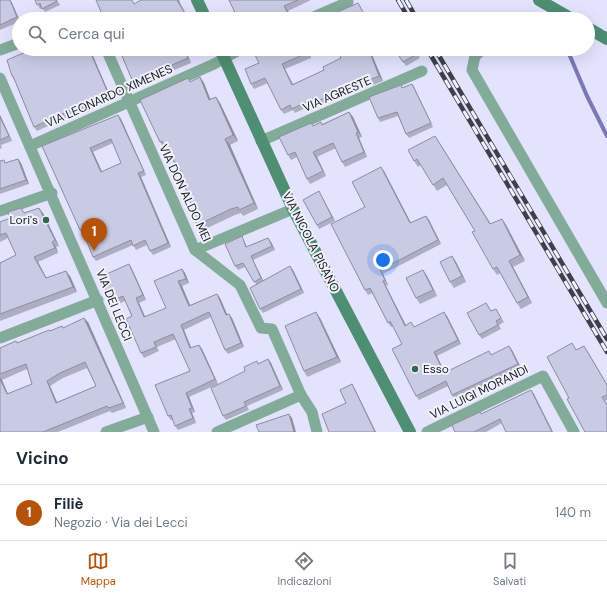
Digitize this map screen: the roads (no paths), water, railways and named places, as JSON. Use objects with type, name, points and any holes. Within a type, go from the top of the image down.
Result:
[{"type":"street","points":[[197,0],[203,12]]},
{"type":"street","points":[[540,0],[560,12]]},
{"type":"street","points":[[325,12],[348,2]]},
{"type":"street","points":[[595,32],[607,39]]},
{"type":"street","points":[[0,50],[12,46]]},
{"type":"street","name":"VIA DON ALDO MEI","points":[[109,56],[195,250],[240,285],[261,328],[272,329],[301,395],[312,412],[317,432]]},
{"type":"street","name":"VIA LEONARDO XIMENES","points":[[30,146],[129,102],[218,56]]},
{"type":"street","name":"VIA NICOLA PISANO","points":[[223,56],[293,209],[410,432]]},
{"type":"street","points":[[475,56],[472,70],[607,303]]},
{"type":"street","name":"VIA AGRESTE","points":[[261,141],[422,72]]},
{"type":"street","name":"VIA DEI LECCI","points":[[0,78],[52,193],[154,432]]},
{"type":"street","points":[[0,211],[52,193]]},
{"type":"street","points":[[195,250],[293,209]]},
{"type":"street","points":[[0,338],[98,300]]},
{"type":"street","name":"VIA LUIGI MORANDI","points":[[427,432],[543,376],[574,432]]},
{"type":"street","points":[[216,432],[301,395]]},
{"type":"street","points":[[106,432],[148,417]]},
{"type":"waterway","points":[[570,56],[587,96],[607,136]]},
{"type":"railway","points":[[398,0],[405,12]]},
{"type":"railway","points":[[406,0],[413,12]]},
{"type":"railway","points":[[431,56],[607,352]]},
{"type":"railway","points":[[439,56],[607,339]]},
{"type":"place","name":"Lori's","points":[[46,220]]},
{"type":"place","name":"Filiè","points":[[94,251]]},
{"type":"place","name":"Esso","points":[[415,369]]}]
